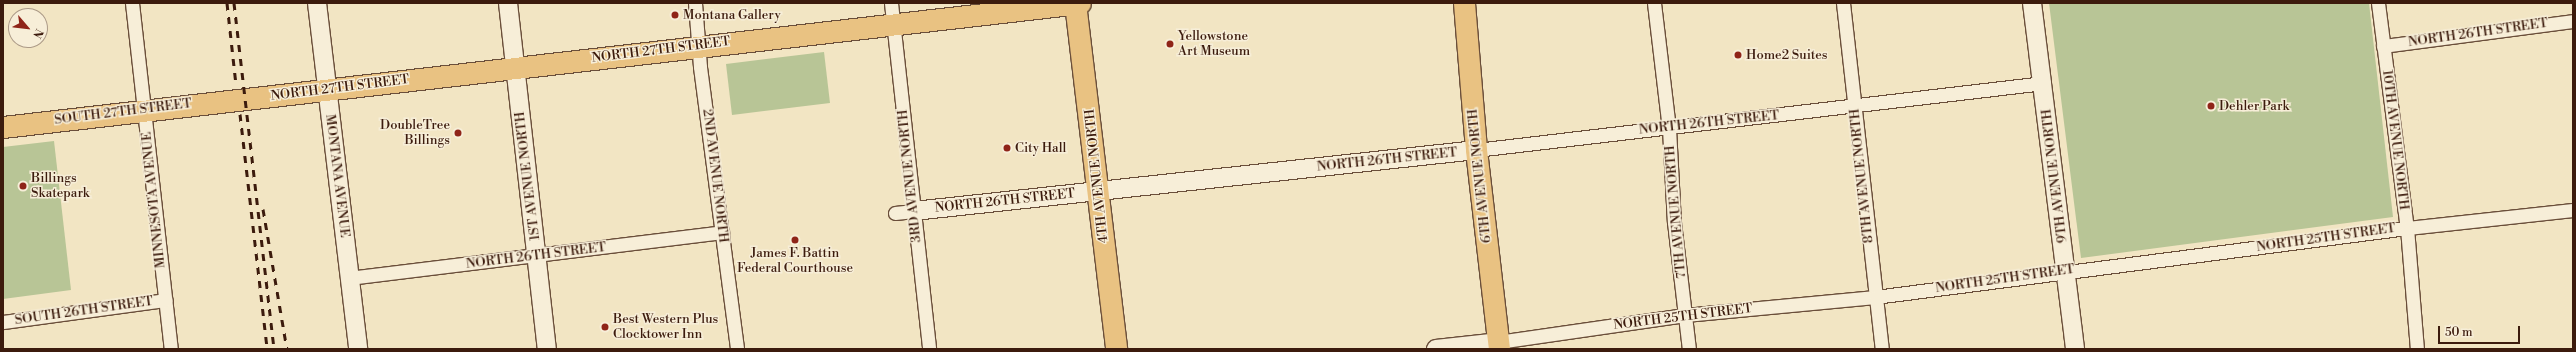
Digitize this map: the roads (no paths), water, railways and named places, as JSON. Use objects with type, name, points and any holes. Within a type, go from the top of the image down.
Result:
[{"type":"main road","name":"4TH AVENUE NORTH","points":[[1076,3],[1099,191],[1116,349]]},
{"type":"main road","name":"NORTH 27TH STREET","points":[[244,99],[1080,3]]},
{"type":"main road","name":"6TH AVENUE NORTH","points":[[1464,3],[1476,150],[1498,346]]},
{"type":"main road","name":"SOUTH 27TH STREET","points":[[3,127],[144,109],[244,99]]},
{"type":"street","name":"MINNESOTA AVENUE","points":[[132,3],[171,349]]},
{"type":"street","name":"MONTANA AVENUE","points":[[317,3],[325,90],[358,349]]},
{"type":"street","name":"1ST AVENUE NORTH","points":[[508,3],[548,349]]},
{"type":"street","name":"2ND AVENUE NORTH","points":[[695,3],[699,46],[737,349]]},
{"type":"street","name":"3RD AVENUE NORTH","points":[[891,3],[929,344]]},
{"type":"street","name":"7TH AVENUE NORTH","points":[[1654,3],[1669,128],[1674,222],[1689,349]]},
{"type":"street","name":"8TH AVENUE NORTH","points":[[1843,3],[1882,349]]},
{"type":"street","name":"9TH AVENUE NORTH","points":[[2032,3],[2044,83],[2075,349]]},
{"type":"street","name":"10TH AVENUE NORTH","points":[[2378,3],[2407,228],[2417,349]]},
{"type":"street","name":"NORTH 26TH STREET","points":[[2384,46],[2573,21]]},
{"type":"street","name":"NORTH 26TH STREET","points":[[895,213],[1476,150],[2044,83]]},
{"type":"street","name":"NORTH 25TH STREET","points":[[1436,349],[1498,346],[1685,315],[1875,297],[2066,270],[2407,228],[2573,210]]},
{"type":"street","name":"NORTH 26TH STREET","points":[[349,278],[722,232]]},
{"type":"street","name":"SOUTH 26TH STREET","points":[[3,322],[166,300]]},
{"type":"railway","points":[[227,3],[236,85]]},
{"type":"railway","points":[[234,3],[274,349]]},
{"type":"railway","points":[[240,114],[267,349]]},
{"type":"railway","points":[[263,209],[287,349]]},
{"type":"place","name":"Montana Gallery","points":[[675,15]]},
{"type":"place","name":"Yellowstone Art Museum","points":[[1170,44]]},
{"type":"place","name":"Home2 Suites","points":[[1738,55]]},
{"type":"place","name":"Dehler Park","points":[[2211,106]]},
{"type":"place","name":"DoubleTree Billings","points":[[458,133]]},
{"type":"place","name":"City Hall","points":[[1007,148]]},
{"type":"place","name":"Billings Skatepark","points":[[23,186]]},
{"type":"place","name":"James F. Battin Federal Courthouse","points":[[795,240]]},
{"type":"place","name":"Best Western Plus Clocktower Inn","points":[[605,327]]}]
